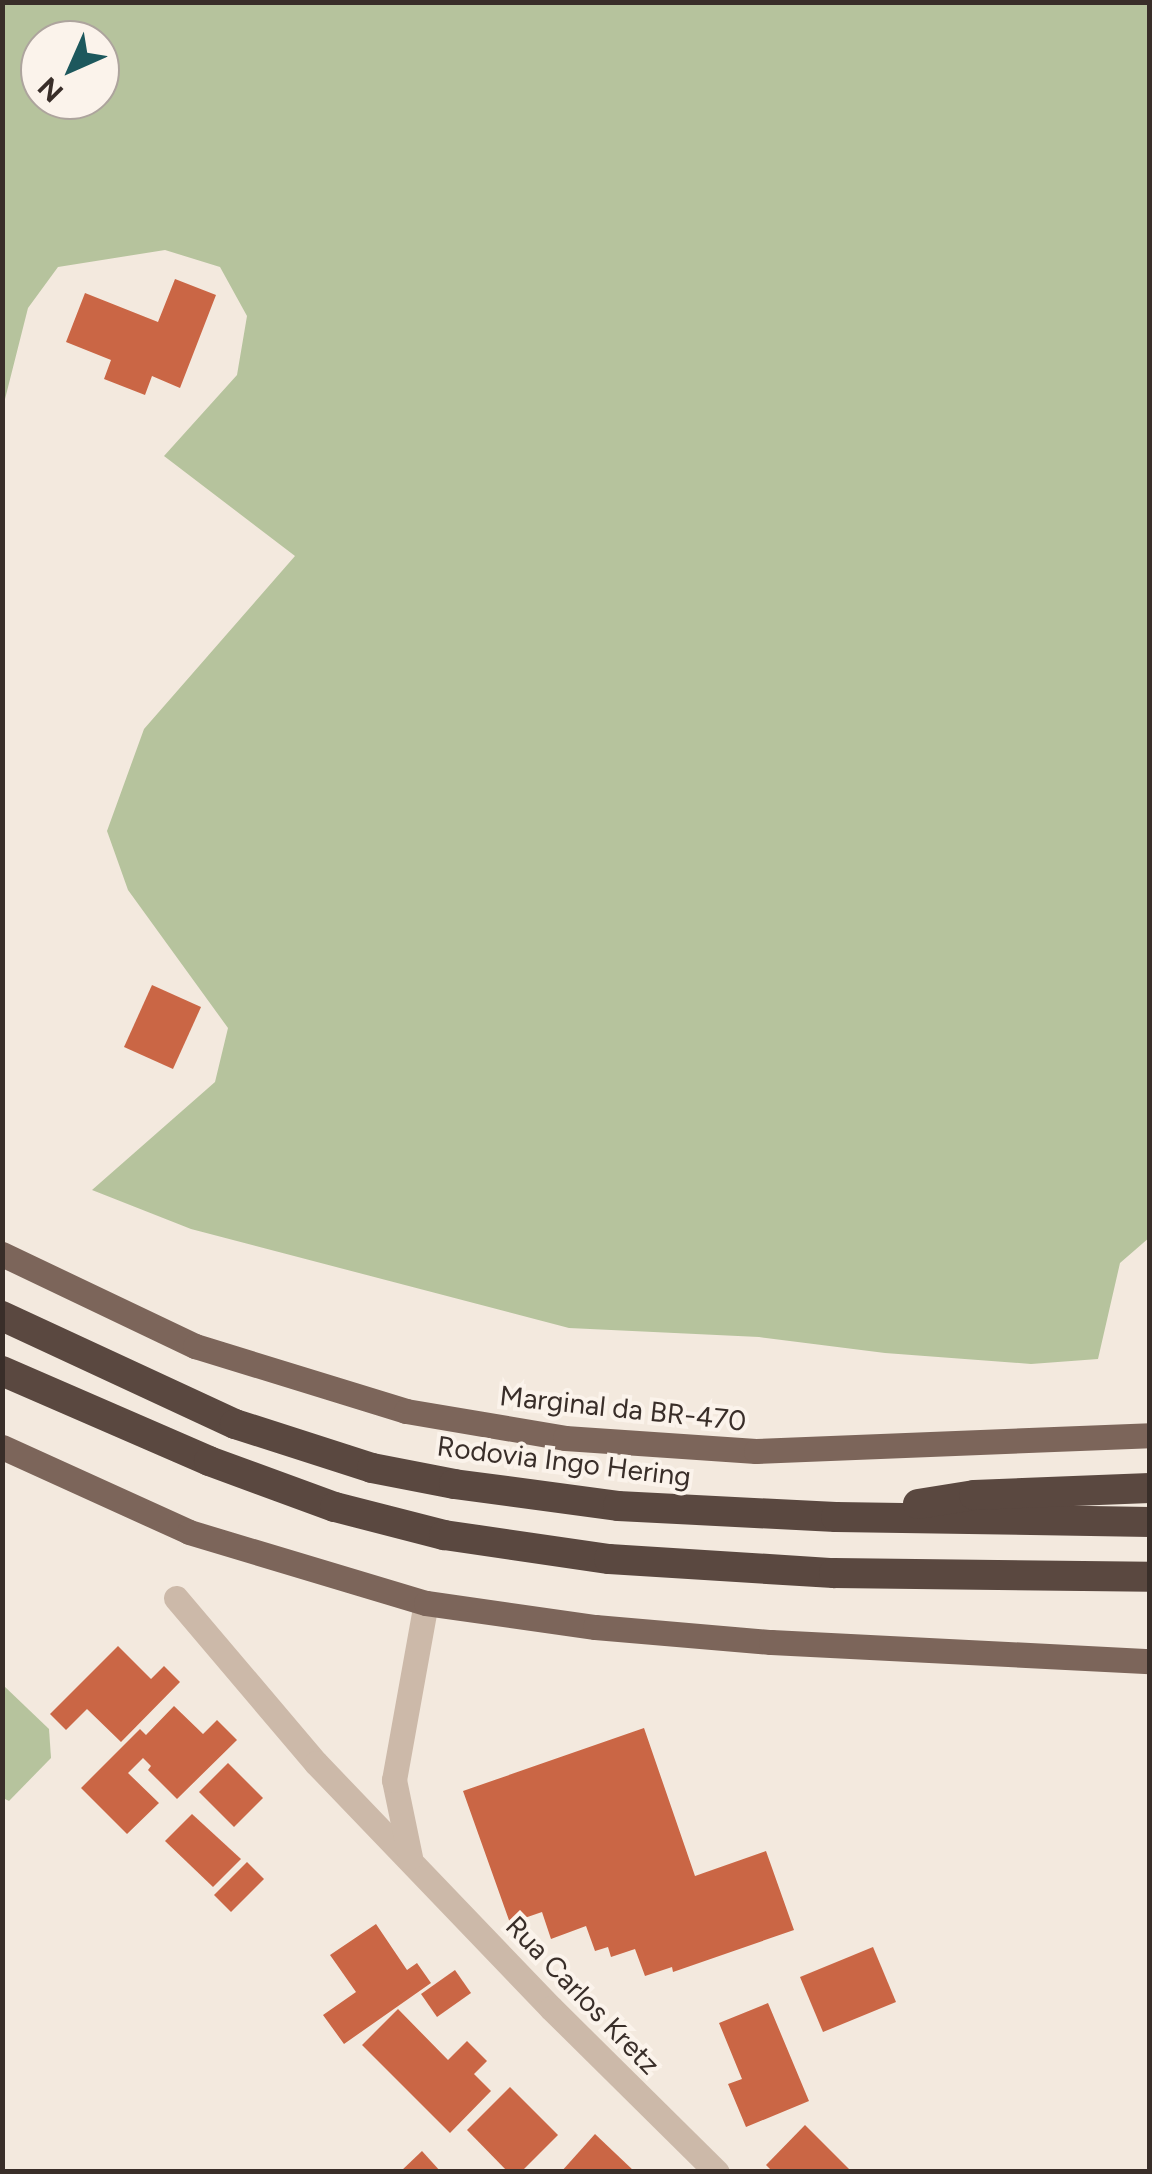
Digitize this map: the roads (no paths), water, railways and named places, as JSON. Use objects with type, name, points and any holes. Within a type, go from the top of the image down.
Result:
[{"type":"highway","name":"Rodovia Ingo Hering","points":[[2,1316],[235,1424],[372,1468],[618,1506],[836,1517],[1150,1522]]},
{"type":"highway","points":[[2,1370],[209,1462],[335,1506],[444,1535],[609,1560],[834,1573],[1150,1577]]},
{"type":"highway","points":[[836,1517],[974,1495],[1150,1488]]},
{"type":"highway","points":[[1037,1578],[1150,1591]]},
{"type":"main road","name":"Marginal da BR-470","points":[[2,1254],[195,1346],[406,1411],[565,1438],[756,1451],[1150,1436]]},
{"type":"main road","points":[[2,1447],[189,1532],[426,1603],[595,1627],[752,1640],[1150,1661]]},
{"type":"street","name":"Rua Carlos Kretz","points":[[176,1598],[316,1763],[410,1857],[550,2008],[717,2172]]},
{"type":"street","points":[[410,1857],[394,1780],[426,1603]]}]
